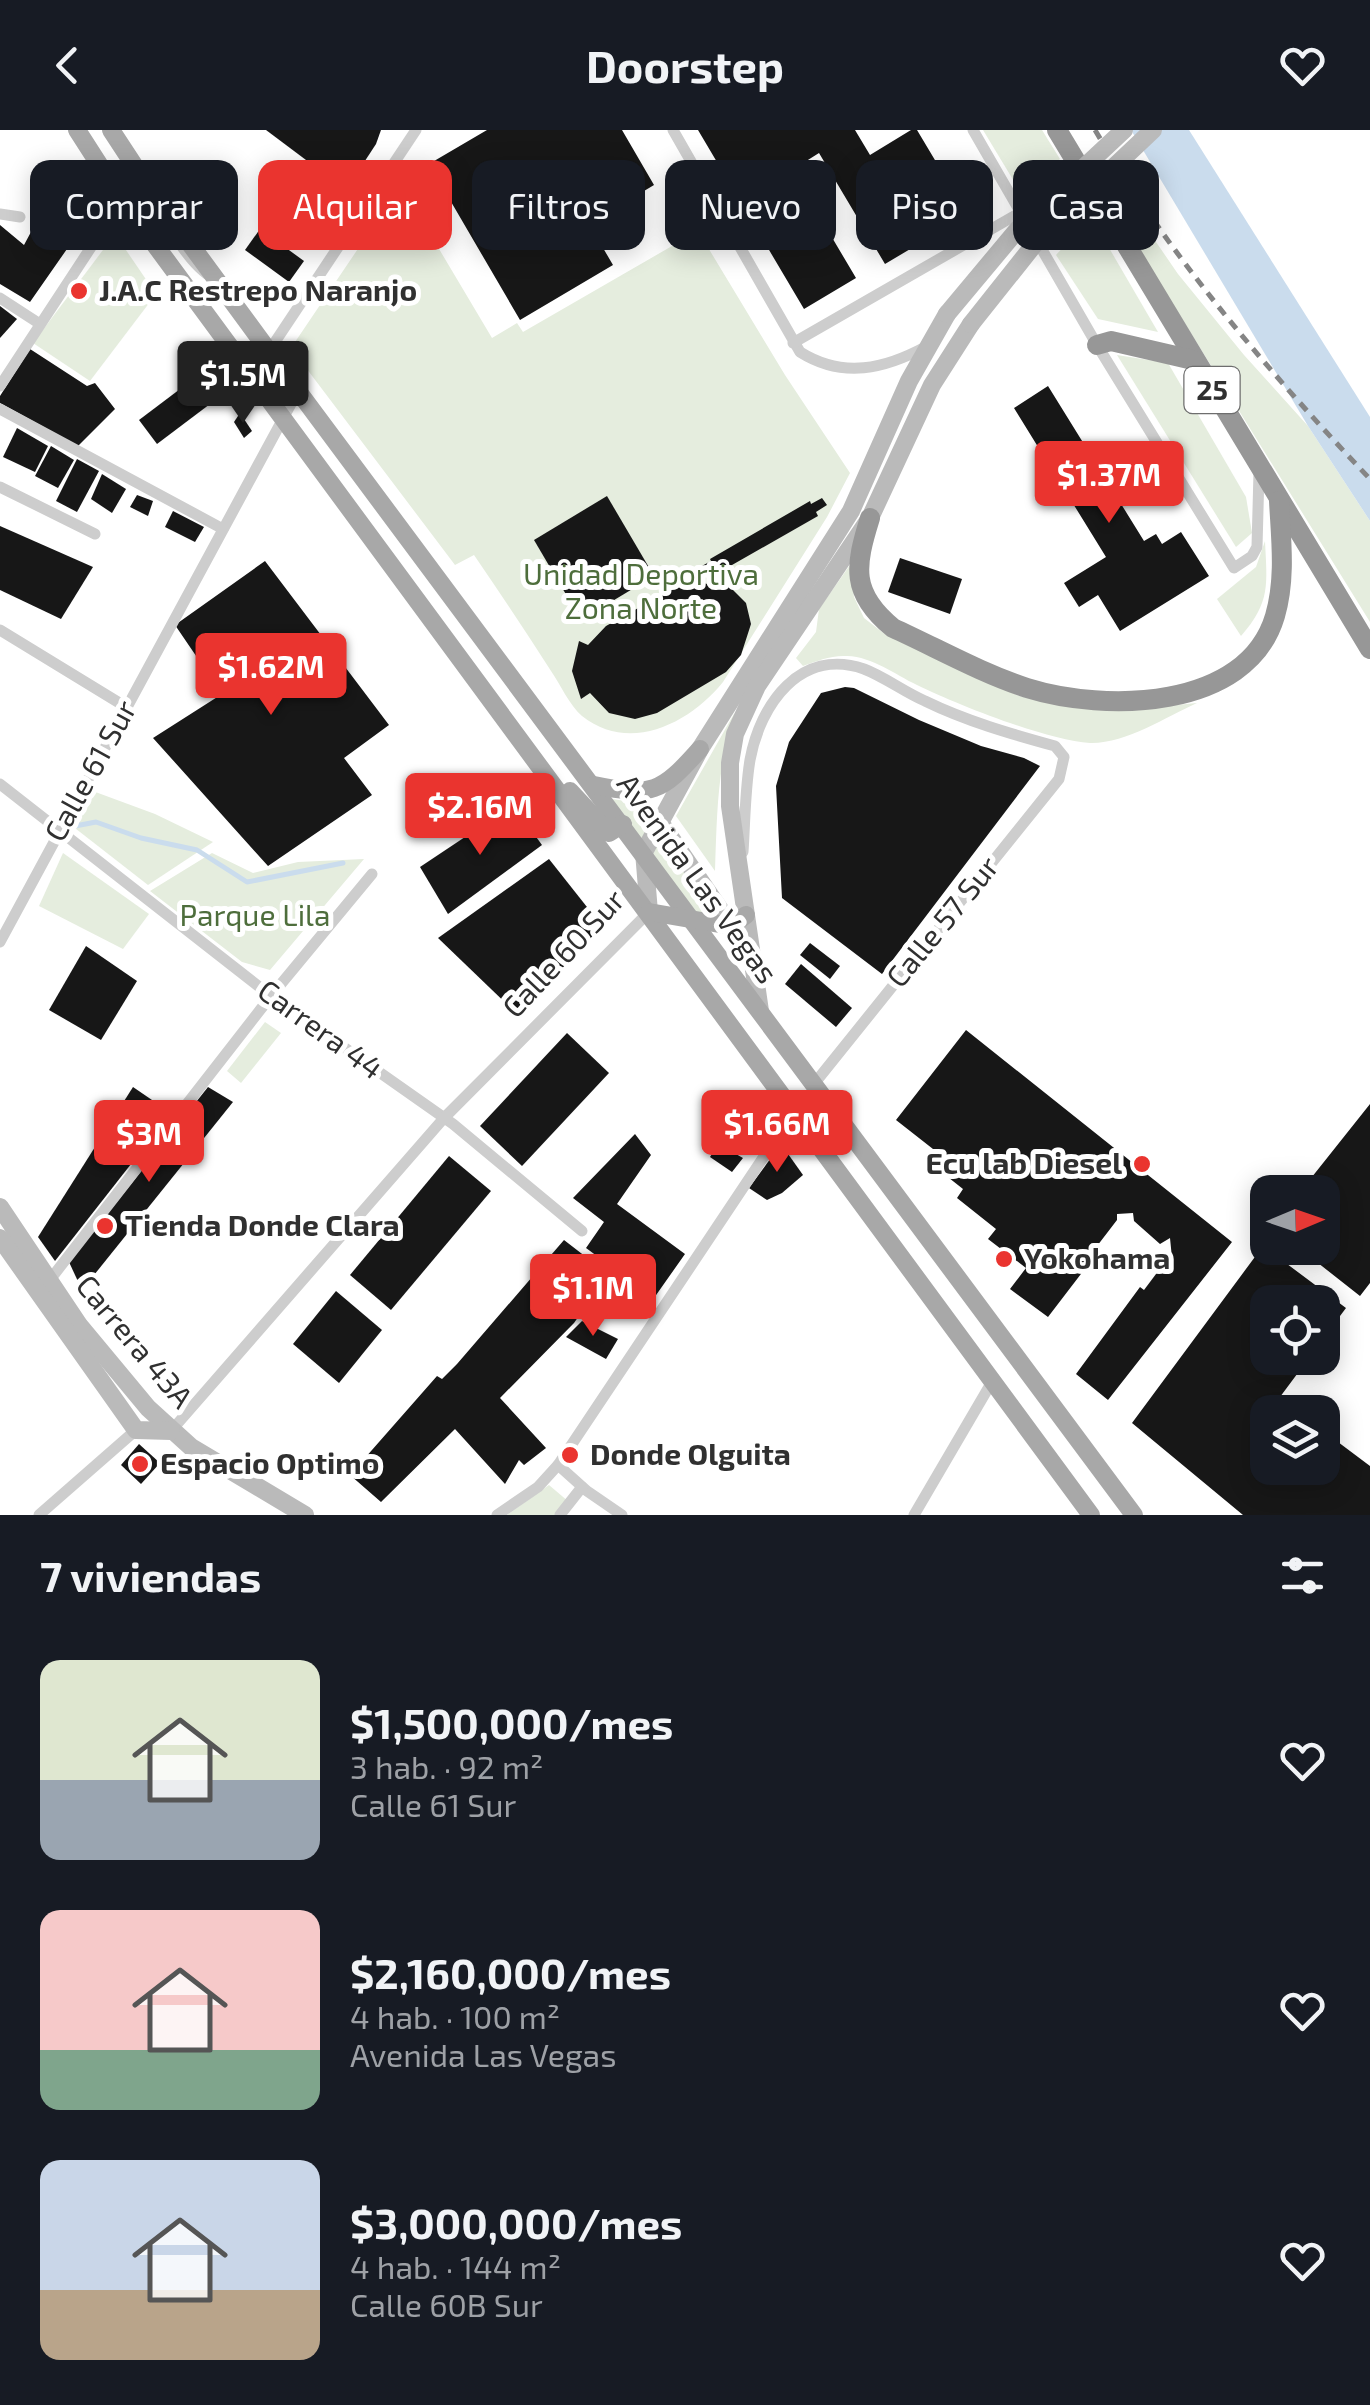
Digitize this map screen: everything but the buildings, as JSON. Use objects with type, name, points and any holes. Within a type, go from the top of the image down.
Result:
[{"type":"highway","name":"25","points":[[1056,130],[1370,649]]},
{"type":"highway","points":[[1097,345],[1111,341],[1193,360]]},
{"type":"highway","points":[[870,518],[858,575],[866,600],[893,628],[1028,688],[1081,699],[1142,700],[1203,687],[1239,670],[1255,654],[1274,618],[1279,595],[1279,501]]},
{"type":"main road","name":"Avenida Las Vegas","points":[[77,130],[96,160]]},
{"type":"main road","name":"Avenida Las Vegas","points":[[111,130],[269,352],[1134,1515]]},
{"type":"main road","points":[[644,852],[700,749],[851,510],[927,346],[948,314],[1018,228],[1124,130]]},
{"type":"main road","points":[[738,921],[741,883],[729,786],[735,734],[743,711],[870,518],[938,374],[971,324],[1042,236],[1153,130]]},
{"type":"main road","name":"Avenida Las Vegas","points":[[159,250],[1091,1515]]},
{"type":"main road","points":[[594,785],[637,792],[657,788],[675,778],[700,749]]},
{"type":"main road","points":[[538,763],[579,798],[608,832],[623,824]]},
{"type":"main road","points":[[660,822],[738,921],[752,956],[760,1010]]},
{"type":"main road","name":"Calle 60 Sur","points":[[644,852],[649,912]]},
{"type":"main road","points":[[649,912],[738,921]]},
{"type":"main road","name":"Carrera 43A","points":[[0,1206],[79,1325],[148,1408],[191,1447],[304,1515]]},
{"type":"main road","name":"Carrera 43A","points":[[0,1238],[136,1430]]},
{"type":"main road","points":[[136,1430],[171,1430]]},
{"type":"street","points":[[269,352],[416,130]]},
{"type":"street","points":[[672,130],[793,343],[809,357],[848,369],[890,365],[927,346]]},
{"type":"street","points":[[973,130],[1013,198]]},
{"type":"street","points":[[0,214],[20,217]]},
{"type":"street","points":[[793,343],[1013,217]]},
{"type":"street","points":[[0,386],[89,250]]},
{"type":"street","points":[[182,250],[193,264],[218,282]]},
{"type":"street","points":[[1043,250],[1234,568],[1252,556],[1257,547],[1259,468]]},
{"type":"street","points":[[0,298],[40,324]]},
{"type":"street","name":"Calle 61 Sur","points":[[0,942],[298,391]]},
{"type":"street","points":[[0,409],[223,529]]},
{"type":"street","points":[[0,487],[96,534]]},
{"type":"street","points":[[0,630],[126,707]]},
{"type":"street","name":"Calle 57 Sur","points":[[741,883],[750,762],[758,733],[772,706],[792,678],[803,670],[841,665],[864,669],[958,715],[1055,746],[1064,757],[1059,779],[814,1084]]},
{"type":"street","name":"Carrera 44","points":[[0,784],[271,996],[444,1118],[582,1231]]},
{"type":"street","points":[[49,1281],[271,996],[372,874]]},
{"type":"street","name":"Calle 60 Sur","points":[[171,1430],[444,1118],[649,912]]},
{"type":"street","points":[[497,1515],[538,1487],[558,1465],[795,1110]]},
{"type":"street","points":[[914,1515],[993,1380]]},
{"type":"street","points":[[39,1515],[136,1430]]},
{"type":"street","points":[[558,1465],[622,1515]]},
{"type":"street","points":[[560,1515],[582,1487]]},
{"type":"green space","points":[[983,130],[1042,130],[1060,159],[1013,160],[1013,180]]},
{"type":"green space","points":[[1159,246],[1244,355],[1308,426],[1370,521],[1370,622],[1139,250],[1159,250]]},
{"type":"green space","points":[[103,250],[126,250],[156,294],[90,381],[33,343]]},
{"type":"green space","name":"Unidad Deportiva Zona Norte","points":[[357,250],[440,250],[492,338],[517,323],[523,332],[665,250],[709,250],[850,473],[827,517],[723,682],[677,721],[639,733],[620,732],[600,727],[582,716],[569,701],[474,555],[455,565],[291,348]]},
{"type":"green space","points":[[1061,250],[1110,250],[1158,332],[1098,319],[1056,255]]},
{"type":"green space","points":[[1117,355],[1168,363],[1246,497],[1252,533],[1236,547]]},
{"type":"green space","points":[[1265,541],[1265,592],[1258,613],[1241,636],[1217,599],[1256,567]]},
{"type":"green space","points":[[850,565],[854,597],[864,618],[886,635],[1019,696],[1113,711],[1197,703],[1131,734],[1090,743],[1027,729],[978,711],[866,659],[835,656],[803,666],[796,658],[816,632],[819,609]]},
{"type":"green space","points":[[735,712],[721,771],[715,871],[676,816]]},
{"type":"green space","points":[[90,790],[155,814],[213,842],[148,885],[71,825]]},
{"type":"green space","points":[[612,799],[639,803],[713,906],[697,917]]},
{"type":"green space","points":[[63,853],[149,914],[123,949],[39,906]]},
{"type":"green space","name":"Parque Lila","points":[[212,853],[253,873],[298,862],[364,859],[270,970],[242,962],[150,891]]},
{"type":"green space","points":[[265,1022],[281,1033],[241,1083],[227,1071]]},
{"type":"green space","points":[[549,1485],[569,1502],[557,1515],[507,1515]]},
{"type":"water","points":[[1131,130],[1189,130],[1370,417],[1370,521],[1308,426],[1159,177],[1159,160],[1149,160]]},
{"type":"waterway","points":[[70,827],[96,822],[141,838],[197,850],[247,882],[343,863]]},
{"type":"railway","points":[[1095,130],[1156,224],[1223,312],[1370,479]]},
{"type":"place","name":"J.A.C Restrepo Naranjo","points":[[79,291]]},
{"type":"place","name":"Ecu lab Diesel","points":[[1142,1164]]},
{"type":"place","name":"Tienda Donde Clara","points":[[105,1226]]},
{"type":"place","name":"Yokohama","points":[[1004,1259]]},
{"type":"place","name":"Donde Olguita","points":[[570,1455]]},
{"type":"place","name":"Espacio Optimo","points":[[140,1464]]}]
